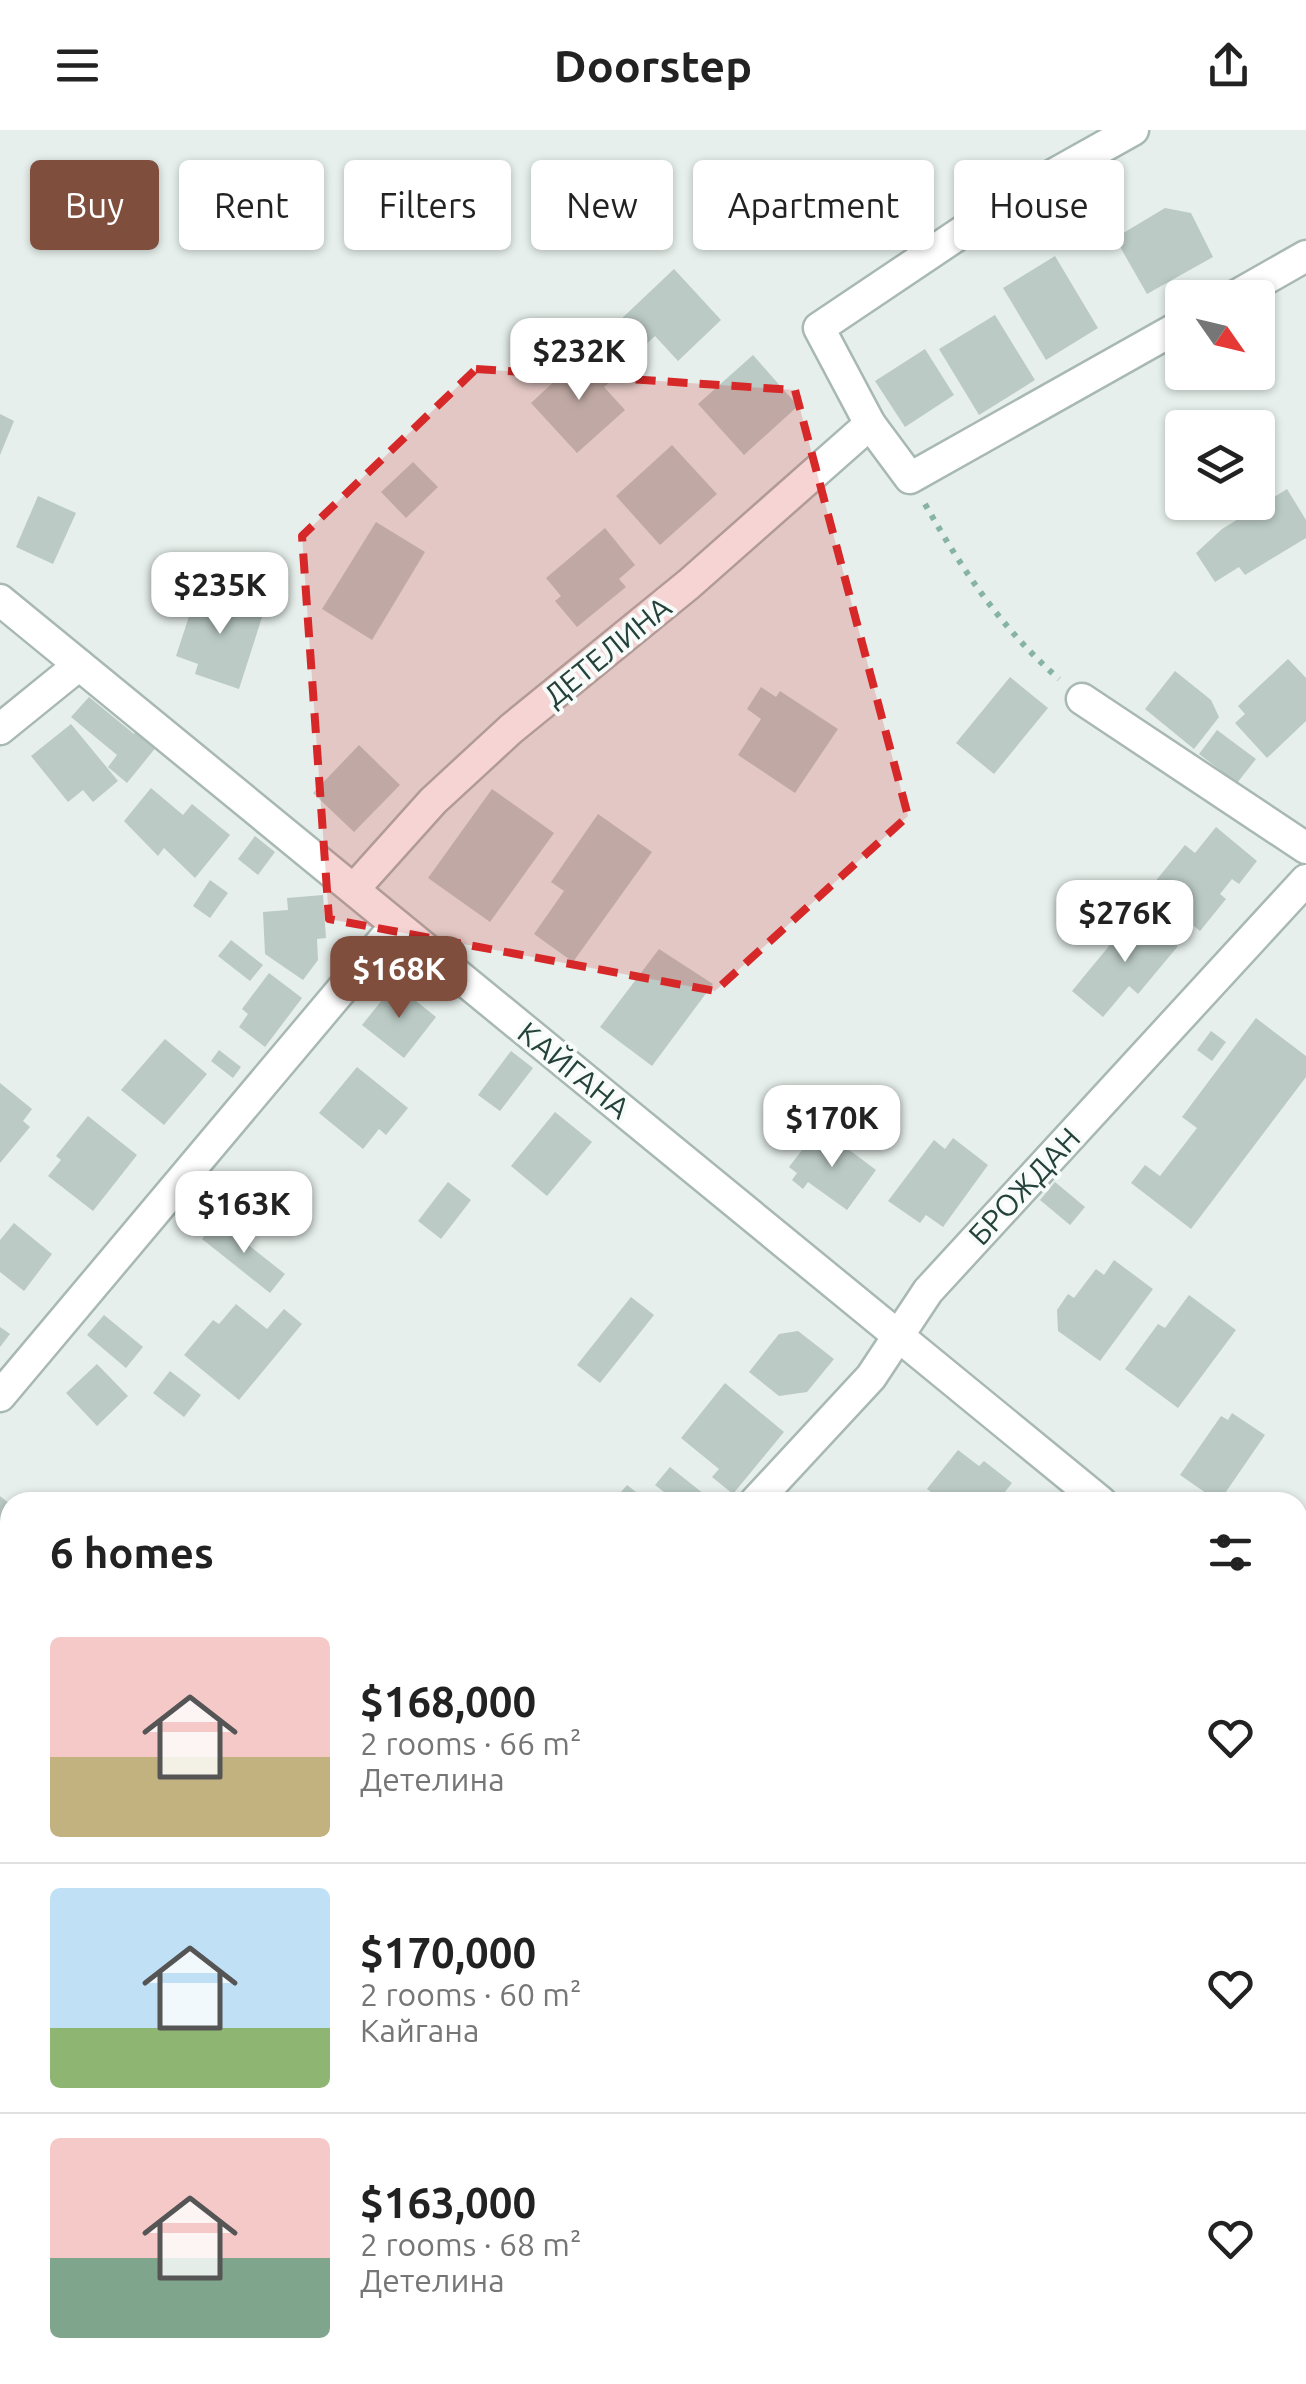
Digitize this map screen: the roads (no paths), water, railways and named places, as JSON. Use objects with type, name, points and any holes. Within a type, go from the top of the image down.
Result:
[{"type":"street","points":[[1133,130],[1017,196],[819,328],[870,424],[910,478],[1165,335]]},
{"type":"street","points":[[1264,280],[1306,256]]},
{"type":"street","name":"ДЕТЕЛИНА","points":[[354,890],[433,801],[511,729],[689,584],[870,424]]},
{"type":"street","name":"КАЙГАНА","points":[[0,600],[1089,1492]]},
{"type":"street","points":[[0,729],[79,665]]},
{"type":"street","points":[[1082,700],[1256,819],[1306,848]]},
{"type":"street","name":"БРОЖДАН","points":[[764,1492],[871,1377],[896,1333],[928,1291],[1306,880]]},
{"type":"street","points":[[0,1396],[396,925]]}]
